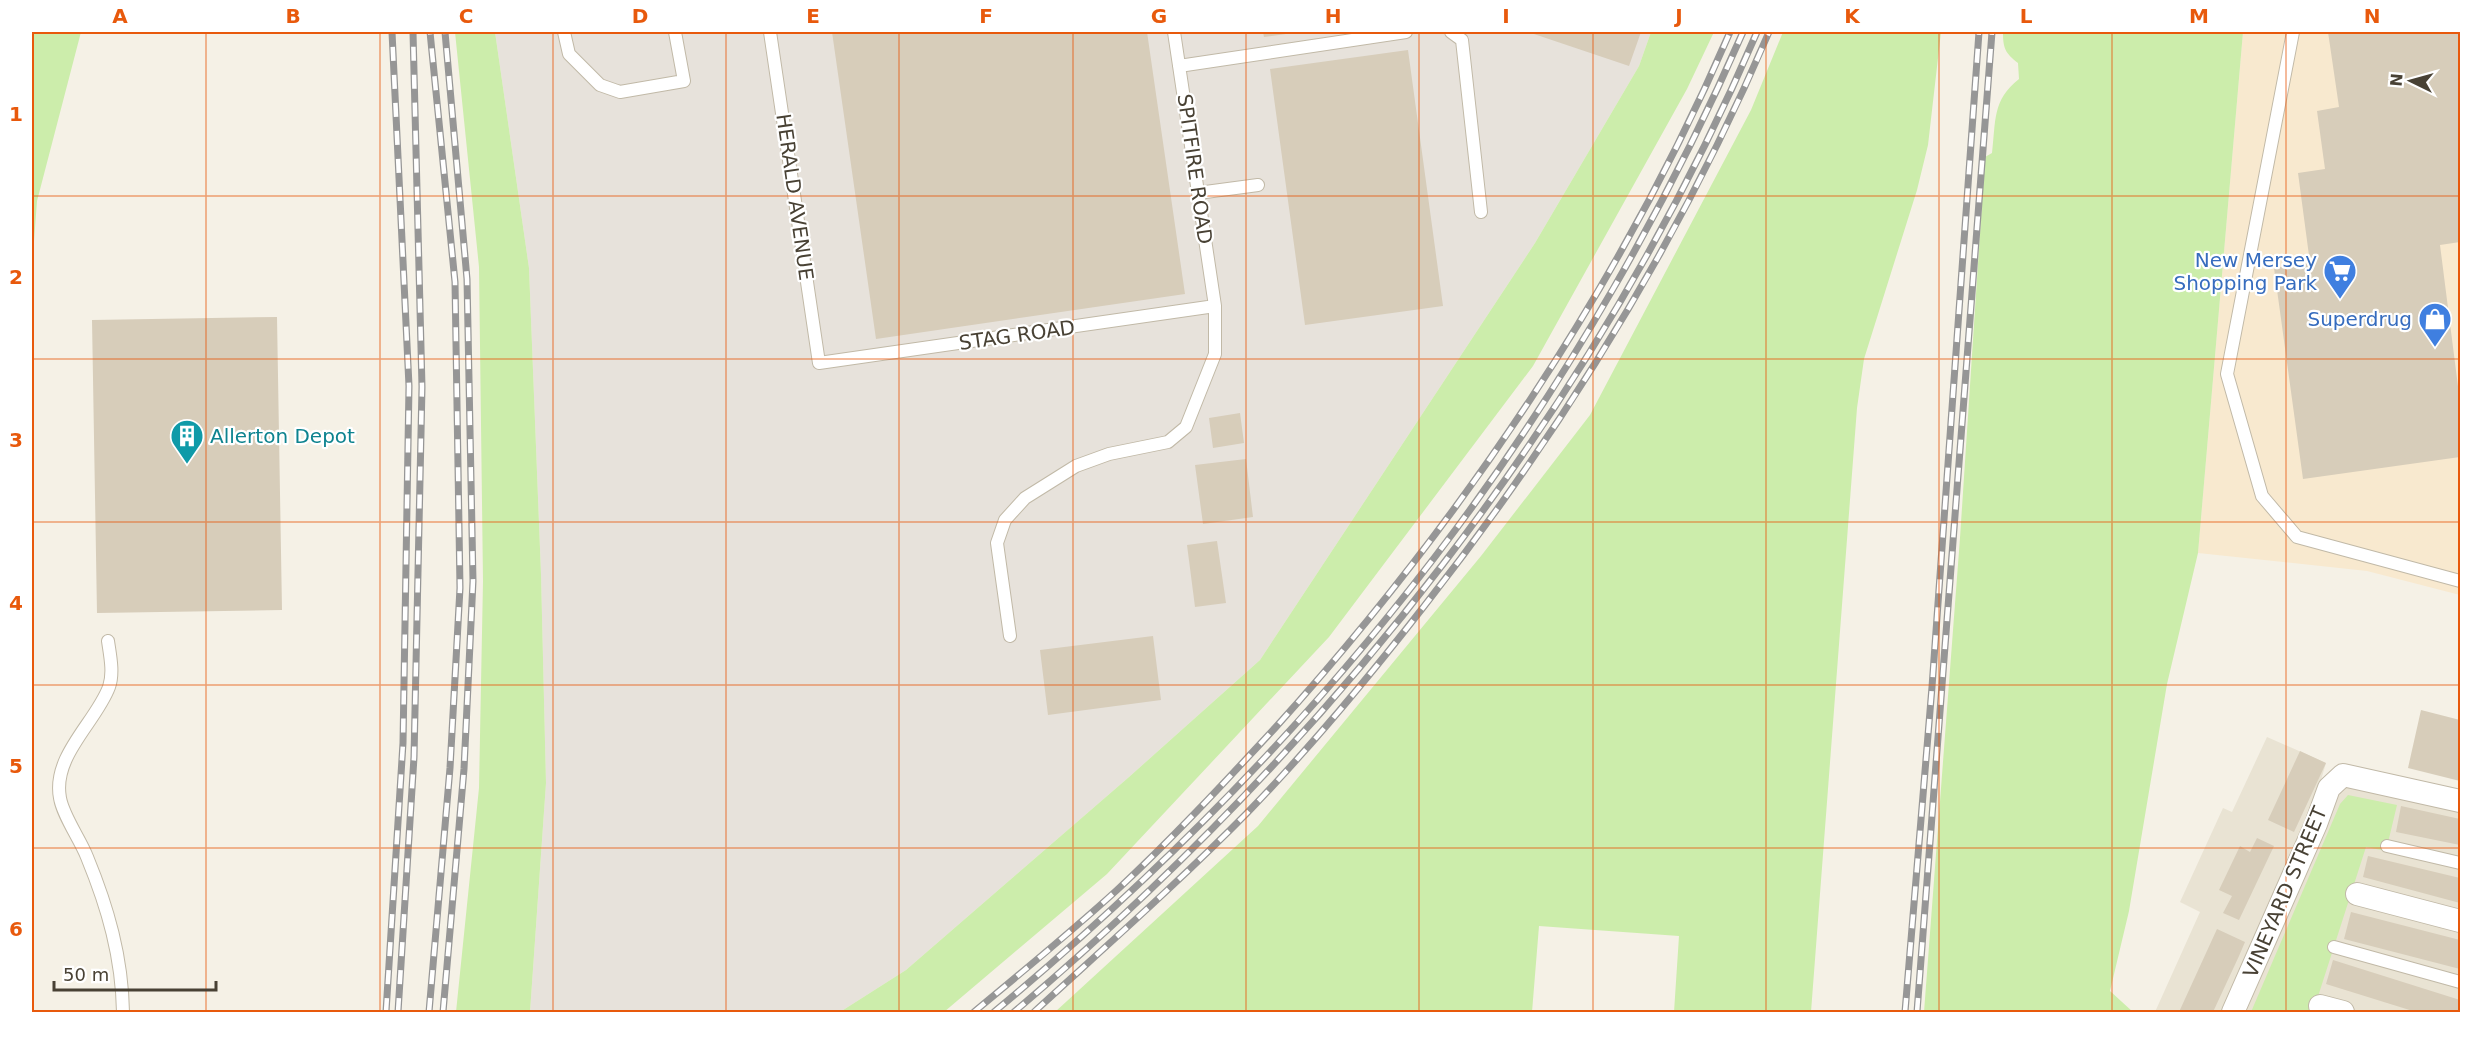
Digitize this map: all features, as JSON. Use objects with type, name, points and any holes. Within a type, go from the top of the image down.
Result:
[{"type":"street","name":"VINEYARD STREET","points":[[2233,1012],[2316,824],[2328,788],[2343,775],[2460,801]]},
{"type":"street","points":[[2357,894],[2460,921]]},
{"type":"street","points":[[2320,1006],[2343,1012]]},
{"type":"lane","points":[[564,32],[569,54],[600,85],[620,92],[684,81],[675,32]]},
{"type":"lane","name":"HERALD AVENUE","points":[[770,32],[819,363]]},
{"type":"lane","name":"SPITFIRE ROAD","points":[[1010,636],[997,543],[1005,520],[1025,498],[1076,466],[1109,454],[1168,442],[1186,427],[1215,354],[1215,306],[1174,32]]},
{"type":"lane","points":[[1179,66],[1406,32]]},
{"type":"lane","points":[[1451,32],[1462,40],[1481,212]]},
{"type":"lane","points":[[2293,32],[2227,374],[2262,496],[2297,537],[2460,581]]},
{"type":"lane","points":[[1198,193],[1258,185]]},
{"type":"lane","name":"STAG ROAD","points":[[819,363],[1215,306]]},
{"type":"lane","points":[[108,641],[110,686],[68,753],[60,784],[60,799],[87,856],[107,913],[120,958],[123,1012]]},
{"type":"lane","points":[[2387,846],[2460,862]]},
{"type":"lane","points":[[2334,947],[2460,982]]},
{"type":"shaded area","points":[[495,32],[1651,32],[1639,66],[1535,243],[1260,660],[1129,777],[906,970],[840,1012],[530,1012],[546,783],[541,574],[529,268]]},
{"type":"shaded area","name":"New Mersey Shopping Park","points":[[2243,32],[2460,32],[2460,595],[2367,571],[2198,553]]},
{"type":"shaded area","points":[[2267,737],[2326,763],[2321,780],[2460,811],[2460,1012],[2155,1012],[2200,912],[2180,902],[2223,808],[2232,812]]},
{"type":"green space","points":[[32,32],[81,32],[37,201],[32,268]]},
{"type":"green space","points":[[455,32],[495,32],[529,268],[541,574],[546,783],[530,1012],[456,1012],[479,788],[483,581],[479,267]]},
{"type":"green space","points":[[1651,32],[1714,32],[1687,89],[1533,366],[1329,637],[1107,874],[944,1012],[840,1012],[906,970],[1260,660],[1535,243],[1639,66]]},
{"type":"green space","points":[[1783,32],[1941,32],[1928,145],[1917,190],[1864,359],[1857,408],[1811,1012],[1674,1012],[1679,936],[1539,926],[1532,1012],[1055,1012],[1258,826],[1481,556],[1590,415],[1751,110]]},
{"type":"green space","points":[[2003,32],[2243,32],[2198,553],[2167,684],[2129,911],[2110,991],[2133,1012],[1924,1012],[1960,538],[1985,157],[1992,153],[1995,121],[2000,103],[2010,87],[2019,79],[2018,63],[2006,50]]},
{"type":"green space","points":[[2348,795],[2397,805],[2386,851],[2366,847],[2313,1012],[2251,1012],[2340,804]]},
{"type":"building","points":[[832,32],[1147,32],[1185,294],[876,339]]},
{"type":"building","points":[[1263,32],[1293,32],[1293,33],[1264,37]]},
{"type":"building","points":[[1528,32],[1641,32],[1629,66]]},
{"type":"building","points":[[2328,32],[2460,32],[2460,242],[2440,245],[2460,402],[2460,457],[2303,479],[2274,268],[2310,263],[2298,173],[2325,169],[2317,111],[2339,107]]},
{"type":"building","points":[[1408,50],[1443,306],[1305,325],[1270,69]]},
{"type":"building","name":"Allerton Depot","points":[[277,317],[282,610],[97,613],[92,320]]},
{"type":"building","points":[[1240,413],[1244,443],[1213,448],[1209,418]]},
{"type":"building","points":[[1246,459],[1253,517],[1203,524],[1195,465]]},
{"type":"building","points":[[1217,541],[1226,603],[1195,607],[1187,545]]},
{"type":"building","points":[[1153,636],[1161,700],[1048,715],[1040,650]]},
{"type":"building","points":[[2421,710],[2460,720],[2460,781],[2408,768]]},
{"type":"building","points":[[2300,751],[2326,763],[2294,832],[2268,820]]},
{"type":"building","points":[[2401,806],[2460,819],[2460,845],[2396,832]]},
{"type":"building","points":[[2257,838],[2274,846],[2239,920],[2223,913],[2232,896],[2219,890],[2240,846],[2250,852]]},
{"type":"building","points":[[2368,856],[2460,878],[2460,903],[2363,877]]},
{"type":"building","points":[[2351,912],[2460,940],[2460,969],[2344,939]]},
{"type":"building","points":[[2217,929],[2245,942],[2239,956],[2213,1012],[2179,1012]]},
{"type":"building","points":[[2333,960],[2460,1000],[2460,1012],[2416,1012],[2326,984]]},
{"type":"railway","points":[[386,1012],[403,743],[409,386],[392,32]]},
{"type":"railway","points":[[398,1012],[414,757],[422,387],[413,32]]},
{"type":"railway","points":[[429,1012],[450,768],[460,588],[455,282],[430,32]]},
{"type":"railway","points":[[443,1012],[464,769],[473,581],[467,279],[445,32]]},
{"type":"railway","points":[[974,1012],[1100,906],[1178,831],[1275,728],[1409,568],[1472,484],[1531,398],[1587,310],[1639,219],[1686,127],[1730,32]]},
{"type":"railway","points":[[994,1012],[1120,902],[1239,784],[1352,660],[1456,529],[1538,412],[1613,288],[1682,161],[1743,32]]},
{"type":"railway","points":[[1014,1012],[1130,909],[1240,800],[1345,685],[1442,565],[1533,439],[1616,308],[1691,172],[1757,32]]},
{"type":"railway","points":[[1034,1012],[1142,914],[1247,813],[1361,685],[1476,538],[1525,470],[1616,330],[1698,184],[1769,32]]},
{"type":"railway","points":[[1905,1012],[1932,687],[1979,32]]},
{"type":"railway","points":[[1917,1012],[1992,32]]},
{"type":"place","name":"New Mersey Shopping Park","points":[[2340,300]]},
{"type":"place","name":"Superdrug","points":[[2435,348]]},
{"type":"place","name":"Allerton Depot","points":[[187,465]]}]
